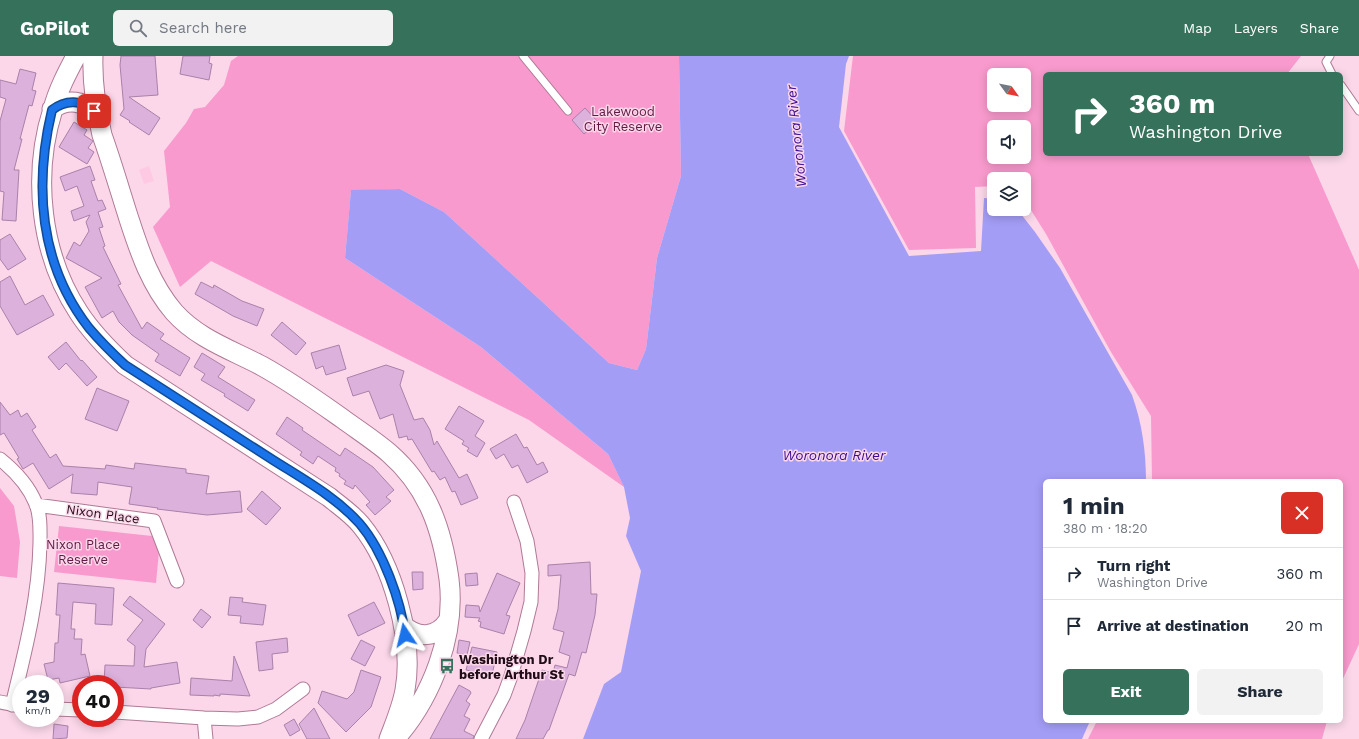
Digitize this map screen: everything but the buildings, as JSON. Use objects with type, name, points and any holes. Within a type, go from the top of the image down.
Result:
[{"type":"street","points":[[76,56],[59,90],[52,110],[44,146],[42,199],[45,226],[50,249],[60,277],[78,312],[104,346],[125,365],[296,474],[329,497],[348,512],[361,525],[383,561],[403,625],[407,668],[405,688],[400,708],[389,739]]},
{"type":"street","points":[[93,56],[93,82],[97,115],[102,135],[141,256],[152,282],[162,297],[175,314],[202,335],[283,378],[390,454],[407,471],[422,492],[437,524],[445,551],[450,589],[448,621],[441,654],[431,682],[412,717],[395,739]]},
{"type":"street","points":[[52,110],[61,104],[76,102],[86,105],[97,115]]},
{"type":"street","points":[[0,459],[24,482],[36,505],[40,527],[40,556],[37,589],[24,658],[11,705]]},
{"type":"street","points":[[481,739],[504,695],[524,631],[531,602],[532,573],[527,541],[514,502]]},
{"type":"street","name":"Nixon Place","points":[[36,505],[154,521],[177,581]]},
{"type":"street","points":[[403,625],[414,633],[427,635],[439,631],[448,621]]},
{"type":"street","points":[[124,713],[204,718],[238,719],[258,717],[276,709],[303,689]]},
{"type":"street","points":[[204,718],[206,739]]},
{"type":"lane","points":[[523,56],[568,111]]},
{"type":"lane","points":[[1330,56],[1326,62],[1331,72]]},
{"type":"lane","points":[[1343,88],[1359,111]]},
{"type":"shaded area","points":[[149,166],[154,181],[144,184],[139,170]]},
{"type":"green space","name":"Lakewood City Reserve","points":[[238,56],[679,56],[681,176],[657,258],[646,349],[637,370],[609,363],[444,212],[400,189],[351,191],[345,258],[481,347],[608,454],[624,487],[529,420],[211,261],[180,287],[153,227],[170,207],[164,151],[186,123],[194,109],[205,107],[224,85],[231,61]]},
{"type":"green space","points":[[853,56],[1301,56],[1289,72],[1043,72],[1043,156],[1309,156],[1359,270],[1359,644],[1343,679],[1343,479],[1152,479],[1151,416],[1111,352],[1046,234],[1031,210],[1031,172],[987,172],[987,186],[975,187],[976,248],[909,250],[844,131]]},
{"type":"green space","points":[[0,488],[14,506],[20,542],[17,578],[0,576]]},
{"type":"green space","name":"Nixon Place Reserve","points":[[59,526],[152,536],[159,551],[156,583],[54,572]]},
{"type":"green space","points":[[1096,723],[1326,723],[1322,739],[1088,739]]},
{"type":"water","name":"Woronora River","points":[[679,56],[849,56],[846,64],[839,127],[909,256],[981,251],[984,198],[987,198],[987,216],[1022,216],[1060,268],[1132,395],[1141,427],[1144,448],[1146,479],[1043,479],[1043,723],[1089,723],[1082,739],[583,739],[604,684],[621,672],[641,571],[626,536],[630,518],[624,487],[608,454],[481,347],[345,258],[351,190],[400,189],[444,212],[609,363],[637,370],[646,349],[657,258],[681,176]]},
{"type":"place","name":"Washington Dr before Arthur St","points":[[447,666]]},
{"type":"route","points":[[94,111],[86,105],[76,102],[56,106],[52,110],[44,146],[42,199],[45,226],[50,249],[67,294],[88,327],[104,346],[125,365],[296,474],[329,497],[348,512],[361,525],[383,561],[399,608],[405,635]]}]
